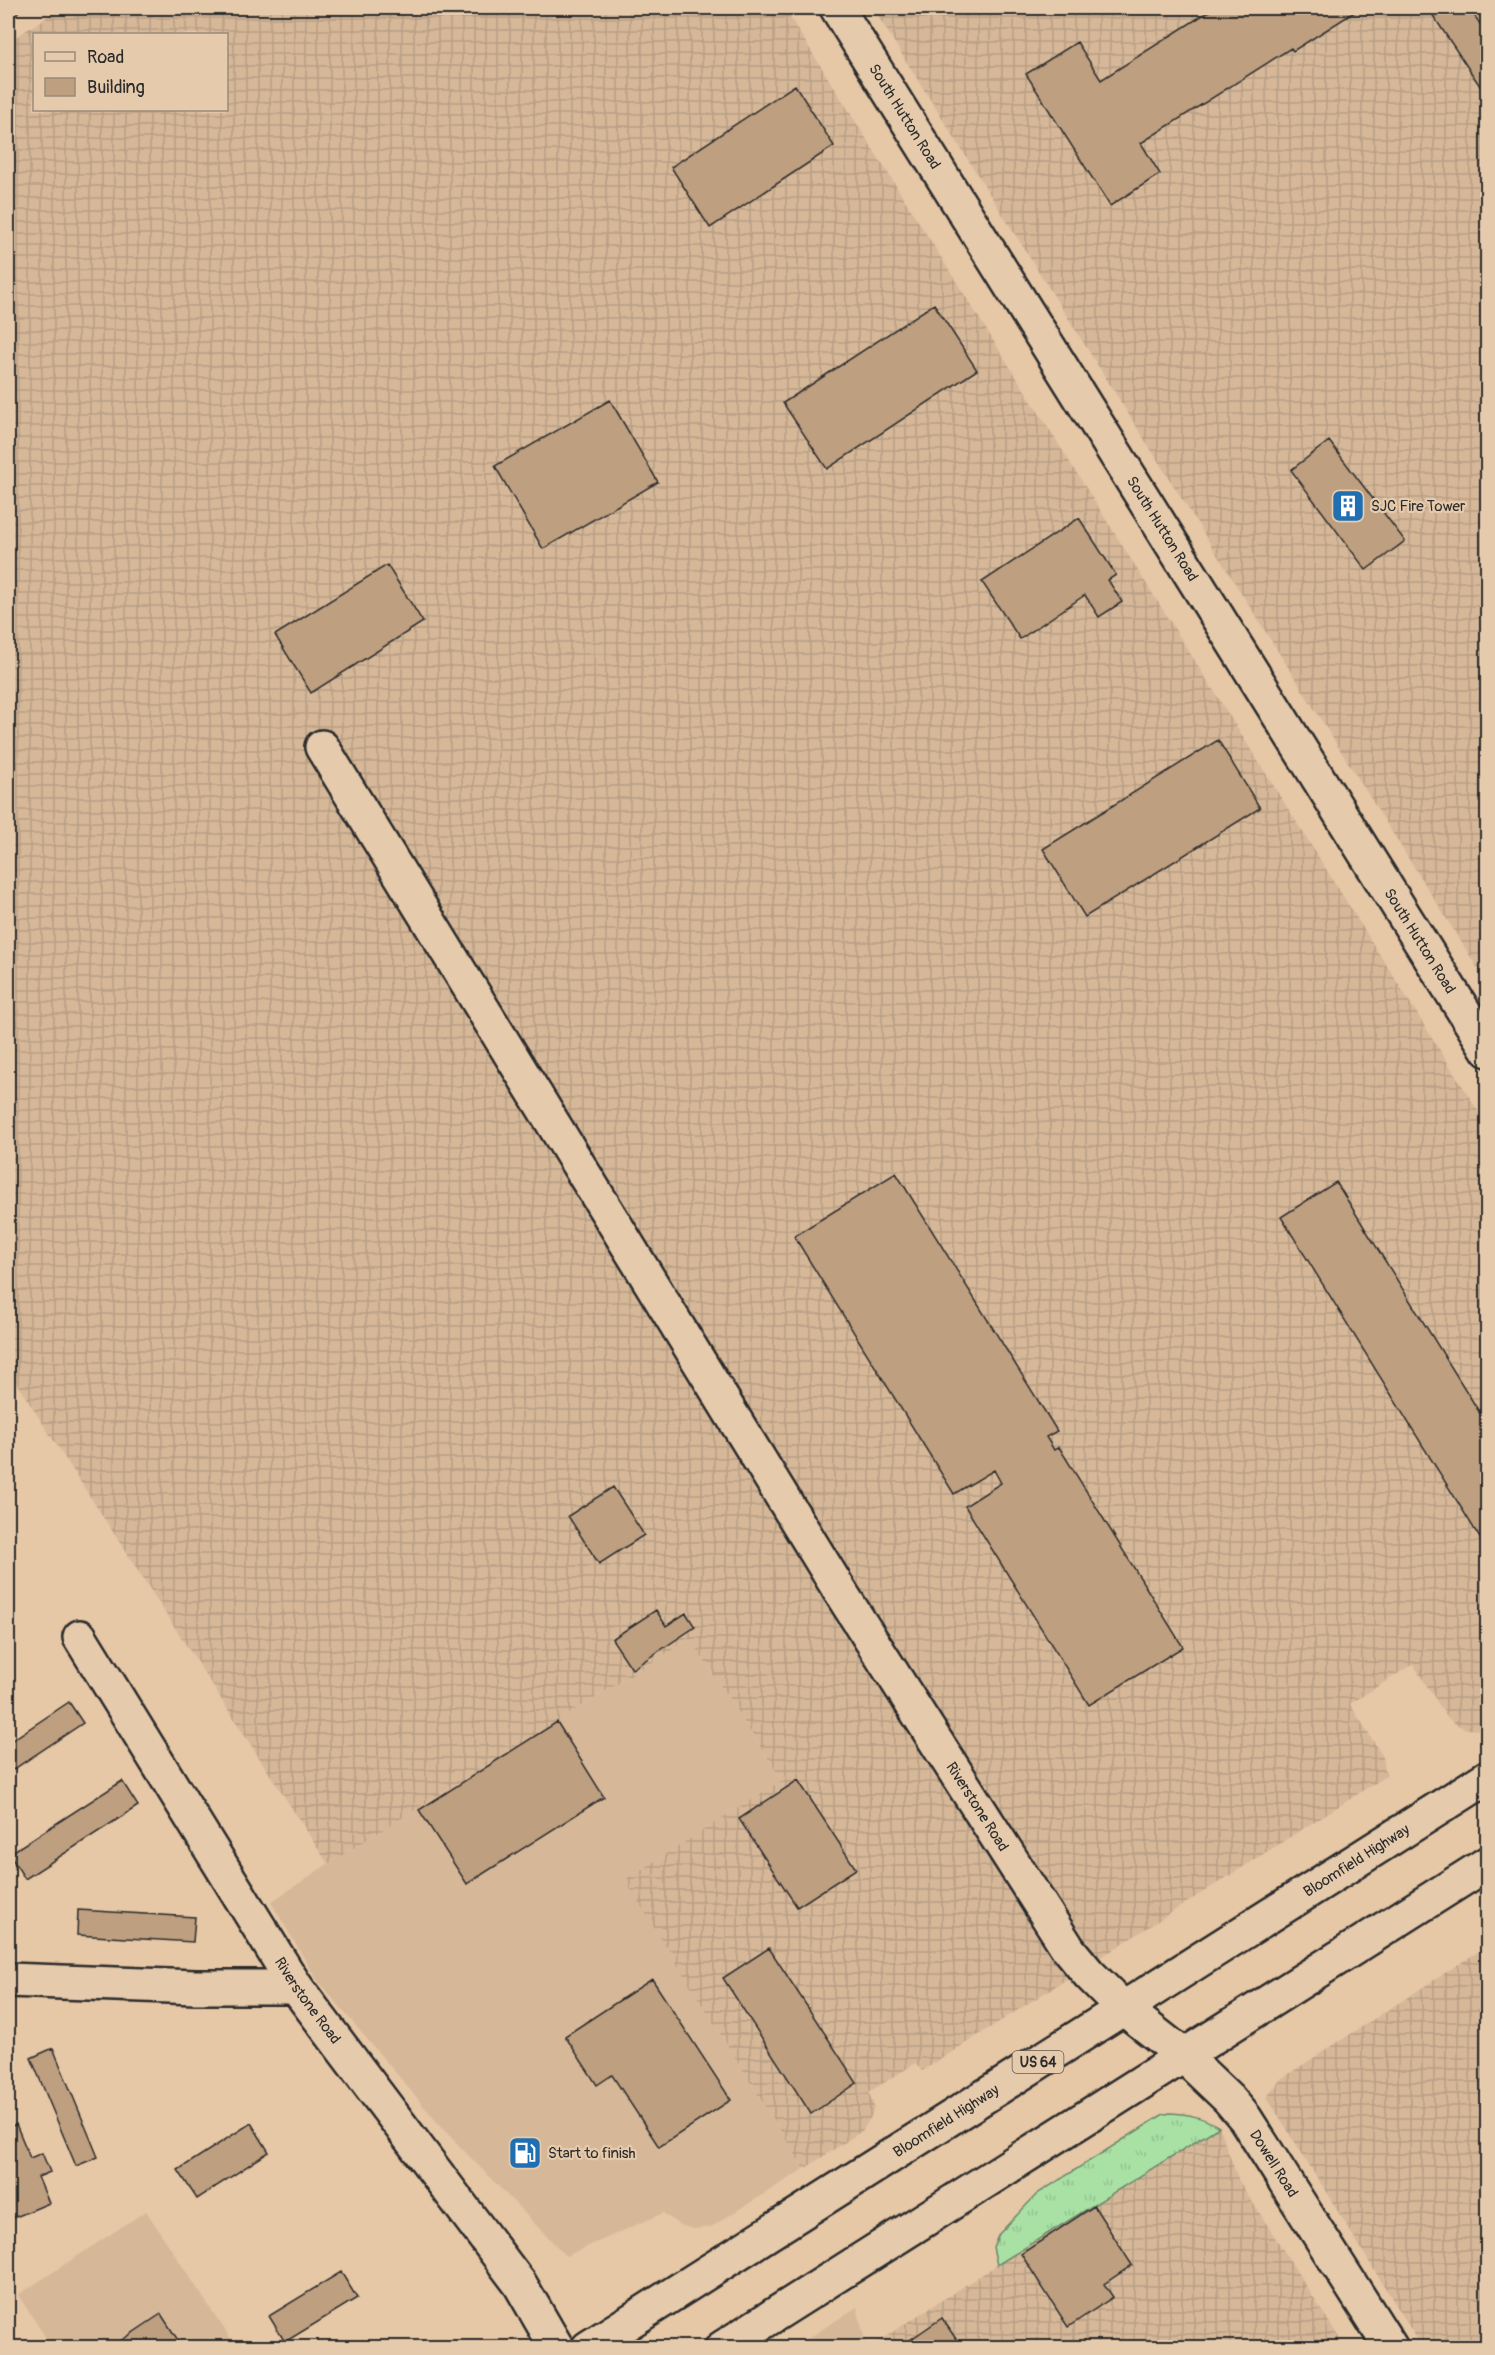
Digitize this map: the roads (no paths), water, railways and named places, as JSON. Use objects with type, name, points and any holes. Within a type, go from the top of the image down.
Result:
[{"type":"main road","name":"South Hutton Road","points":[[837,8],[1488,1050]]},
{"type":"main road","name":"Riverstone Road","points":[[322,747],[843,1596],[1069,1950],[1123,2008]]},
{"type":"main road","name":"Riverstone Road","points":[[80,1637],[296,1987],[520,2284],[557,2348]]},
{"type":"main road","name":"Bloomfield Highway","points":[[588,2348],[1488,1777]]},
{"type":"main road","points":[[722,2348],[1488,1863]]},
{"type":"main road","points":[[8,1980],[196,1987],[296,1987]]},
{"type":"main road","name":"Dowell Road","points":[[1123,2008],[1183,2055],[1228,2098],[1245,2118],[1391,2348]]},
{"type":"place","name":"SJC Fire Tower","points":[[1348,506]]},
{"type":"place","name":"Start to finish","points":[[525,2153]]}]
